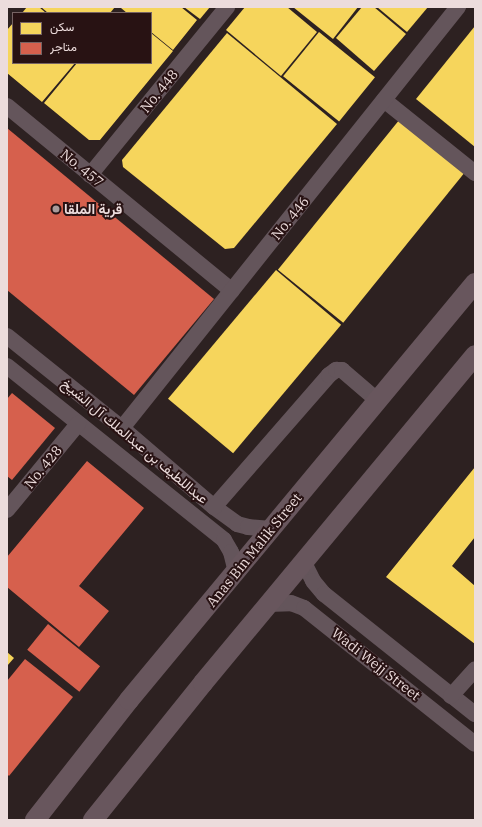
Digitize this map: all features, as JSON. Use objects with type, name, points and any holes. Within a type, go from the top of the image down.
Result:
[{"type":"main road","name":"Anas Bin Malik Street","points":[[35,820],[129,700],[475,282]]},
{"type":"main road","points":[[93,820],[303,561],[475,355]]},
{"type":"street","name":"No. 448","points":[[90,175],[228,7]]},
{"type":"street","name":"No. 446","points":[[122,428],[458,7]]},
{"type":"street","points":[[384,100],[475,173]]},
{"type":"street","name":"No. 457","points":[[7,106],[232,291]]},
{"type":"street","name":"عبداللطيف بن عبدالملك آل الشيخ","points":[[7,336],[122,428],[210,504],[237,524],[248,527],[271,529]]},
{"type":"street","name":"عبداللطيف بن عبدالملك آل الشيخ","points":[[7,366],[224,540],[231,552],[236,572]]},
{"type":"street","points":[[193,516],[202,519],[208,518],[211,510],[210,504],[324,381],[336,370],[342,370],[378,401]]},
{"type":"street","points":[[47,398],[61,380]]},
{"type":"street","name":"No. 428","points":[[7,510],[78,424]]},
{"type":"street","name":"Wadi Wejj Street","points":[[303,561],[319,588],[342,609],[451,696],[474,710]]},
{"type":"street","name":"Wadi Wejj Street","points":[[268,604],[298,605],[328,626],[475,744]]},
{"type":"street","points":[[328,626],[342,609]]},
{"type":"street","points":[[451,696],[475,669]]},
{"type":"building: سكن","points":[[27,7],[39,7],[45,12],[23,12]]},
{"type":"building: سكن","points":[[41,7],[115,7],[111,12],[47,12]]},
{"type":"building: سكن","points":[[181,7],[197,20],[173,50],[152,33],[152,12],[126,12],[121,8]]},
{"type":"building: سكن","points":[[184,7],[210,7],[200,19]]},
{"type":"building: سكن","points":[[245,7],[287,7],[317,32],[281,76],[226,30]]},
{"type":"building: سكن","points":[[293,7],[358,7],[333,39]]},
{"type":"building: سكن","points":[[362,7],[374,7],[406,34],[374,71],[336,38]]},
{"type":"building: سكن","points":[[377,7],[428,7],[407,32]]},
{"type":"building: سكن","points":[[12,24],[12,64],[74,64],[42,102],[7,73],[7,30]]},
{"type":"building: سكن","points":[[475,26],[475,147],[416,99]]},
{"type":"building: سكن","points":[[319,32],[375,77],[339,122],[283,76]]},
{"type":"building: سكن","points":[[227,33],[337,124],[234,248],[225,249],[123,167],[122,160]]},
{"type":"building: سكن","points":[[152,34],[173,51],[100,140],[89,140],[44,103],[76,64],[152,64]]},
{"type":"building: سكن","points":[[400,119],[465,172],[343,323],[278,270]]},
{"type":"building: سكن","points":[[276,270],[341,325],[233,453],[168,399]]},
{"type":"building: سكن","points":[[475,467],[475,537],[452,566],[475,586],[475,644],[386,577]]},
{"type":"building: سكن","points":[[7,652],[14,658],[7,666]]},
{"type":"building: متاجر","name":"قرية الملقا","points":[[7,128],[214,299],[134,395],[7,290]]},
{"type":"building: متاجر","points":[[12,393],[55,428],[12,480],[7,476],[7,399]]},
{"type":"building: متاجر","points":[[87,461],[144,508],[79,586],[109,611],[79,647],[7,587],[7,557]]},
{"type":"building: متاجر","points":[[48,624],[100,666],[79,692],[27,650]]},
{"type":"building: متاجر","points":[[25,659],[73,697],[9,776],[7,774],[7,681]]},
{"type":"place","name":"قرية الملقا","points":[[56,209]]}]
